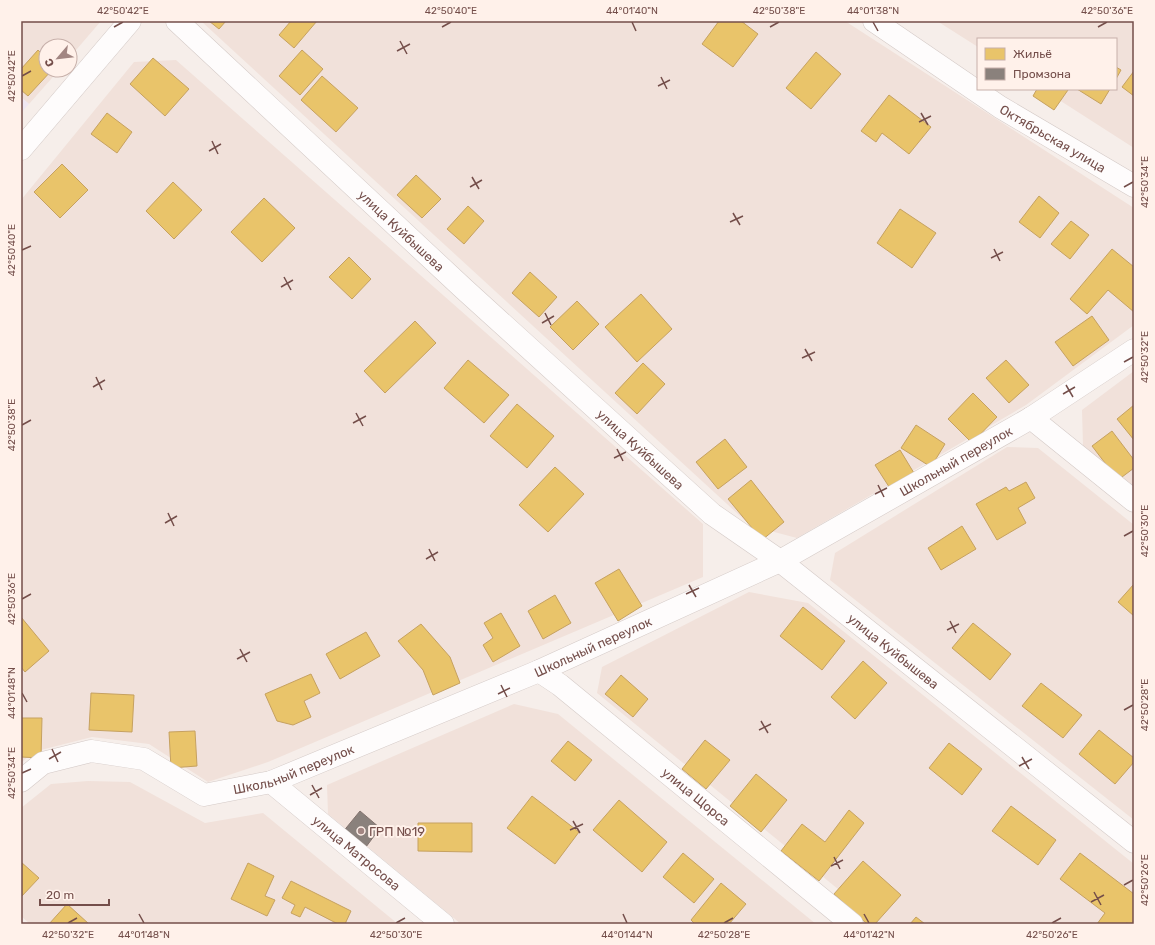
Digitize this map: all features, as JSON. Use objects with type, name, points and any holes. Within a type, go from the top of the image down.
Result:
[{"type":"street","points":[[21,150],[130,21]]},
{"type":"street","name":"улица Куйбышева","points":[[177,21],[464,289],[712,514],[780,561],[1134,842]]},
{"type":"street","name":"Октябрьская улица","points":[[874,21],[1000,106],[1134,186]]},
{"type":"street","name":"Школьный переулок","points":[[21,781],[43,763],[91,751],[144,759],[204,794],[271,782],[539,671],[780,561],[1031,418],[1134,350]]},
{"type":"street","points":[[1031,418],[1134,501]]},
{"type":"street","name":"улица Щорса","points":[[539,671],[560,685],[852,924]]},
{"type":"street","name":"улица Матросова","points":[[271,782],[443,924]]},
{"type":"shaded area","points":[[21,21],[101,21],[78,48],[78,38],[38,38],[38,78],[52,78],[29,104],[21,97]]},
{"type":"shaded area","points":[[201,21],[845,21],[1134,208],[1134,325],[1026,405],[797,538],[751,526]]},
{"type":"shaded area","points":[[937,21],[1134,21],[1134,148],[1044,90],[1117,90],[1117,38],[977,38],[977,46]]},
{"type":"shaded area","points":[[176,60],[703,524],[703,577],[268,762],[208,782],[149,744],[92,737],[33,752],[21,763],[21,200],[134,62]]},
{"type":"shaded area","points":[[21,97],[29,104],[21,113]]},
{"type":"shaded area","points":[[1134,371],[1134,486],[1083,446],[1082,410]]},
{"type":"shaded area","points":[[1007,447],[1038,448],[1134,525],[1134,820],[830,580],[835,553]]},
{"type":"shaded area","points":[[749,592],[808,603],[1134,864],[1134,924],[881,924],[597,693],[602,667]]},
{"type":"shaded area","points":[[514,704],[558,714],[816,924],[461,924],[328,814],[327,785]]},
{"type":"shaded area","points":[[88,781],[130,782],[205,823],[263,813],[398,924],[30,924],[21,916],[21,808],[51,784]]},
{"type":"building: Жильё","points":[[209,21],[226,21],[219,29]]},
{"type":"building: Жильё","points":[[291,21],[317,21],[294,48],[279,35]]},
{"type":"building: Жильё","points":[[719,21],[741,21],[758,34],[733,67],[702,44]]},
{"type":"building: Жильё","points":[[38,50],[38,78],[45,78],[28,96],[21,90],[21,69]]},
{"type":"building: Жильё","points":[[302,50],[323,69],[300,95],[279,76]]},
{"type":"building: Жильё","points":[[816,52],[841,74],[811,109],[786,88]]},
{"type":"building: Жильё","points":[[153,58],[189,89],[165,116],[130,84]]},
{"type":"building: Жильё","points":[[1117,68],[1121,70],[1117,77]]},
{"type":"building: Жильё","points":[[1134,71],[1134,96],[1122,87]]},
{"type":"building: Жильё","points":[[322,76],[358,108],[336,132],[301,100]]},
{"type":"building: Жильё","points":[[1036,90],[1068,90],[1054,110],[1033,96]]},
{"type":"building: Жильё","points":[[1079,90],[1109,90],[1101,104]]},
{"type":"building: Жильё","points":[[889,95],[931,127],[909,154],[882,133],[876,142],[861,131]]},
{"type":"building: Жильё","points":[[107,113],[132,132],[117,153],[91,134]]},
{"type":"building: Жильё","points":[[62,164],[88,190],[60,218],[34,192]]},
{"type":"building: Жильё","points":[[416,175],[441,199],[422,218],[397,195]]},
{"type":"building: Жильё","points":[[173,182],[202,210],[174,239],[146,211]]},
{"type":"building: Жильё","points":[[1039,196],[1059,213],[1040,238],[1019,222]]},
{"type":"building: Жильё","points":[[264,198],[295,228],[262,262],[231,232]]},
{"type":"building: Жильё","points":[[468,206],[484,221],[464,244],[447,229]]},
{"type":"building: Жильё","points":[[900,209],[936,233],[912,268],[877,243]]},
{"type":"building: Жильё","points":[[1071,221],[1089,235],[1070,259],[1051,244]]},
{"type":"building: Жильё","points":[[1112,249],[1134,267],[1134,312],[1108,290],[1087,314],[1070,299]]},
{"type":"building: Жильё","points":[[349,257],[371,279],[352,299],[329,277]]},
{"type":"building: Жильё","points":[[530,272],[557,297],[539,317],[512,293]]},
{"type":"building: Жильё","points":[[641,294],[672,329],[637,362],[605,327]]},
{"type":"building: Жильё","points":[[577,301],[599,324],[573,350],[550,327]]},
{"type":"building: Жильё","points":[[1092,316],[1109,340],[1073,366],[1055,342]]},
{"type":"building: Жильё","points":[[415,321],[436,343],[385,393],[364,371]]},
{"type":"building: Жильё","points":[[468,360],[509,395],[484,423],[444,388]]},
{"type":"building: Жильё","points":[[1006,360],[1029,385],[1009,403],[986,378]]},
{"type":"building: Жильё","points":[[643,363],[665,384],[637,414],[615,393]]},
{"type":"building: Жильё","points":[[973,393],[997,417],[972,443],[948,419]]},
{"type":"building: Жильё","points":[[517,404],[554,436],[527,468],[490,436]]},
{"type":"building: Жильё","points":[[1134,405],[1134,440],[1117,419]]},
{"type":"building: Жильё","points":[[916,425],[945,444],[931,467],[901,448]]},
{"type":"building: Жильё","points":[[1112,431],[1134,460],[1134,468],[1118,480],[1092,446]]},
{"type":"building: Жильё","points":[[725,439],[747,467],[718,489],[696,462]]},
{"type":"building: Жильё","points":[[900,450],[917,478],[893,493],[875,465]]},
{"type":"building: Жильё","points":[[555,467],[584,494],[548,532],[519,505]]},
{"type":"building: Жильё","points":[[751,480],[784,522],[762,540],[728,499]]},
{"type":"building: Жильё","points":[[1026,482],[1035,498],[1018,508],[1026,523],[997,540],[976,504],[1006,487],[1009,491]]},
{"type":"building: Жильё","points":[[962,526],[976,549],[941,570],[928,548]]},
{"type":"building: Жильё","points":[[619,569],[642,606],[618,621],[595,583]]},
{"type":"building: Жильё","points":[[1134,584],[1134,616],[1118,602]]},
{"type":"building: Жильё","points":[[555,595],[571,623],[543,639],[528,611]]},
{"type":"building: Жильё","points":[[803,607],[845,641],[822,670],[780,636]]},
{"type":"building: Жильё","points":[[501,613],[520,646],[493,662],[483,645],[493,638],[484,623]]},
{"type":"building: Жильё","points":[[21,617],[49,651],[25,672],[21,667]]},
{"type":"building: Жильё","points":[[973,623],[1011,654],[990,680],[952,648]]},
{"type":"building: Жильё","points":[[421,624],[450,657],[460,683],[433,695],[423,670],[398,641]]},
{"type":"building: Жильё","points":[[366,632],[380,656],[340,679],[326,654]]},
{"type":"building: Жильё","points":[[863,661],[887,683],[855,719],[831,697]]},
{"type":"building: Жильё","points":[[311,674],[320,693],[304,701],[311,717],[293,725],[277,721],[265,694]]},
{"type":"building: Жильё","points":[[621,675],[648,699],[633,717],[605,694]]},
{"type":"building: Жильё","points":[[1041,683],[1082,715],[1063,738],[1022,706]]},
{"type":"building: Жильё","points":[[91,693],[134,695],[132,732],[89,730]]},
{"type":"building: Жильё","points":[[21,718],[42,718],[41,758],[21,757]]},
{"type":"building: Жильё","points":[[1099,730],[1134,758],[1134,762],[1115,784],[1079,754]]},
{"type":"building: Жильё","points":[[195,731],[197,766],[171,768],[169,732]]},
{"type":"building: Жильё","points":[[705,740],[730,760],[706,789],[682,769]]},
{"type":"building: Жильё","points":[[568,741],[592,760],[575,781],[551,761]]},
{"type":"building: Жильё","points":[[949,743],[982,769],[962,795],[929,768]]},
{"type":"building: Жильё","points":[[756,774],[787,800],[761,832],[730,806]]},
{"type":"building: Жильё","points":[[532,796],[579,832],[555,864],[507,828]]},
{"type":"building: Жильё","points":[[619,800],[667,842],[642,872],[593,830]]},
{"type":"building: Жильё","points":[[1011,806],[1056,840],[1038,865],[992,831]]},
{"type":"building: Жильё","points":[[849,810],[864,823],[819,881],[781,851],[802,824],[825,842]]},
{"type":"building: Жильё","points":[[418,823],[472,823],[472,852],[418,851]]},
{"type":"building: Жильё","points":[[683,853],[714,879],[694,903],[663,877]]},
{"type":"building: Жильё","points":[[1080,853],[1134,894],[1134,921],[1132,924],[1097,924],[1105,913],[1060,879]]},
{"type":"building: Жильё","points":[[863,861],[901,895],[875,924],[867,924],[834,894]]},
{"type":"building: Жильё","points":[[21,862],[39,878],[21,897]]},
{"type":"building: Жильё","points":[[248,863],[274,876],[265,896],[275,900],[267,916],[231,899]]},
{"type":"building: Жильё","points":[[291,881],[351,911],[345,924],[338,924],[305,907],[300,917],[291,913],[295,905],[282,898]]},
{"type":"building: Жильё","points":[[721,883],[746,904],[729,924],[695,924],[691,920]]},
{"type":"building: Жильё","points":[[67,904],[89,924],[49,924]]},
{"type":"building: Жильё","points":[[916,917],[925,924],[910,924]]},
{"type":"building: Промзона","name":"ГРП №19","points":[[360,811],[380,828],[363,851],[342,833]]},
{"type":"place","name":"ГРП №19","points":[[361,831]]}]
